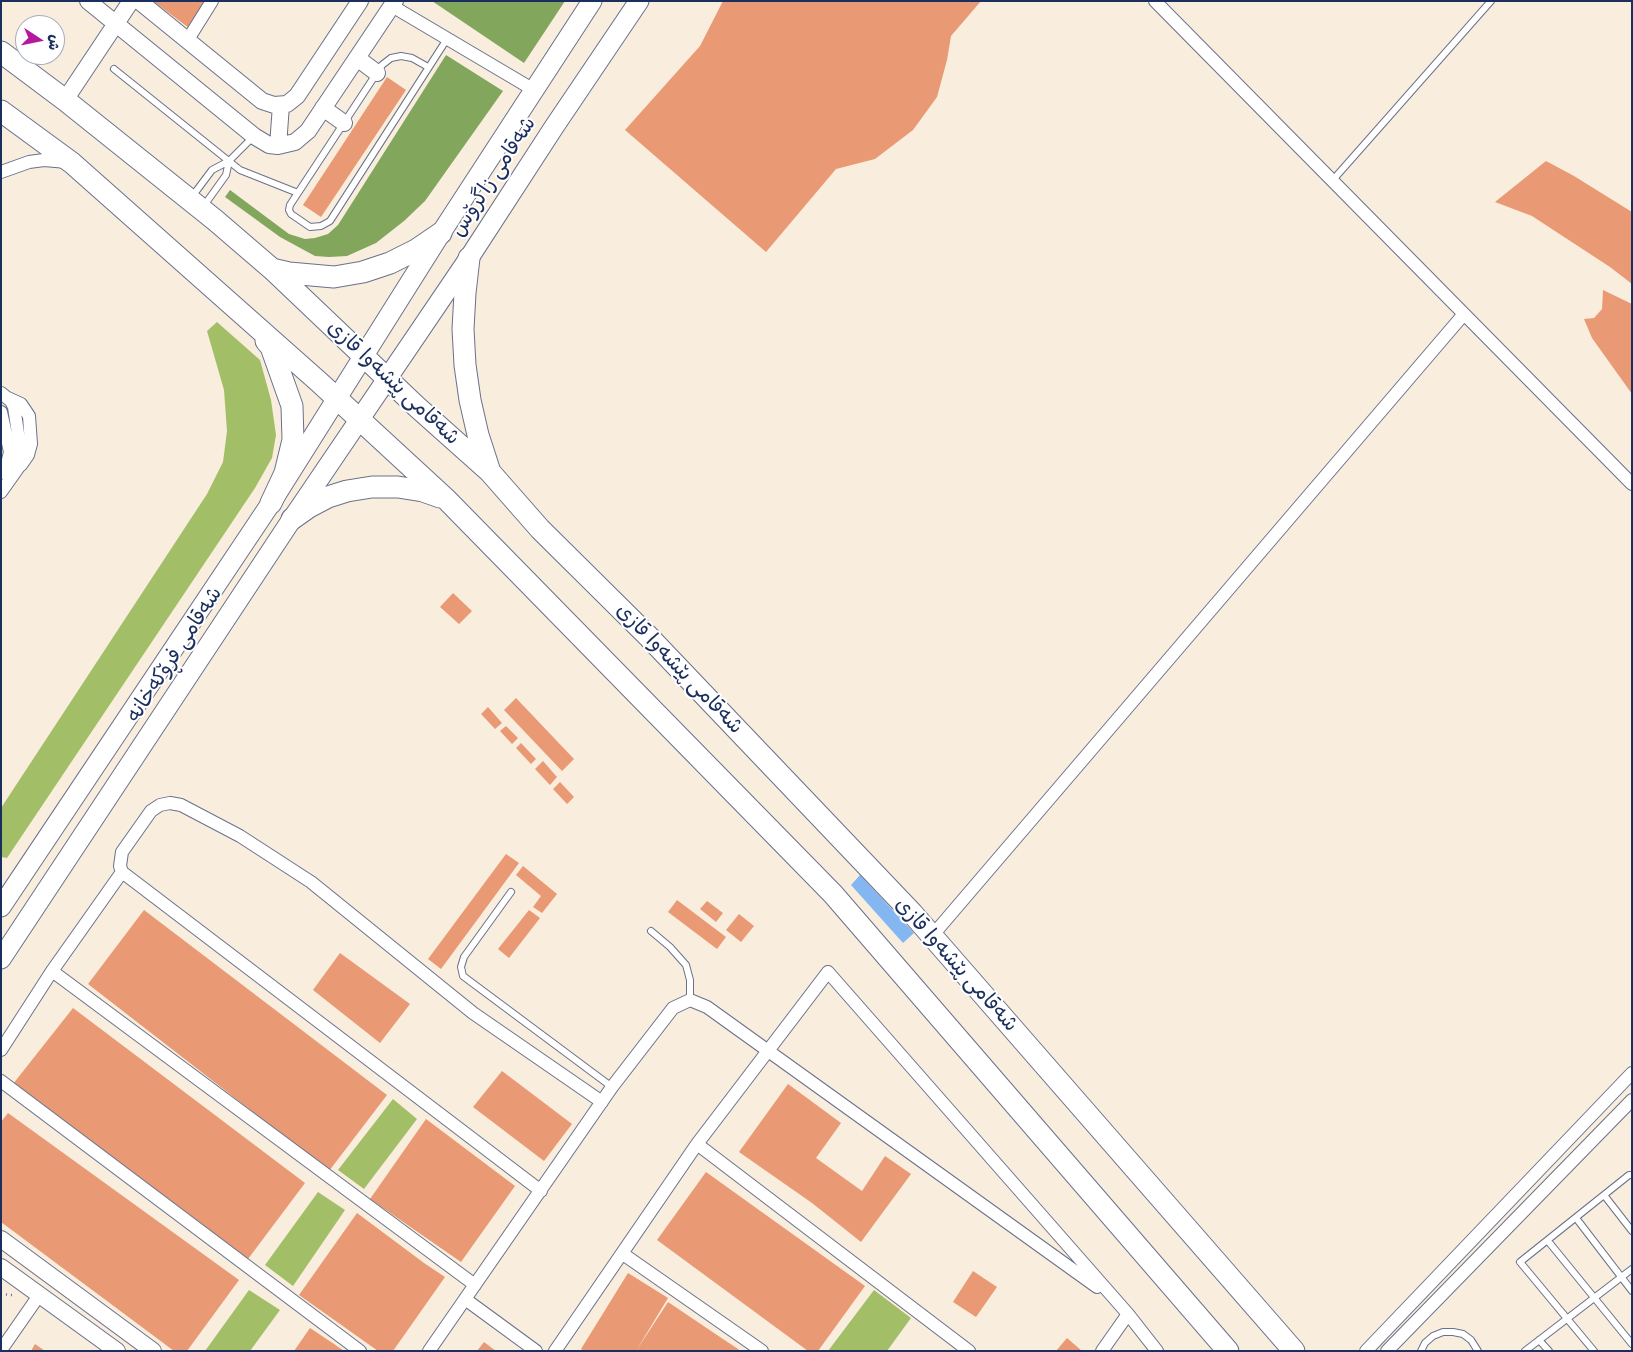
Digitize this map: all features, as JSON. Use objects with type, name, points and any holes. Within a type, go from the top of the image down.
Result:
[{"type":"highway","name":"شەقامی پێشەوا قازی","points":[[1,52],[196,204],[272,269],[490,472],[540,529],[648,636],[932,936],[1294,1351]]},
{"type":"highway","points":[[1,111],[72,163],[336,398],[447,500],[833,894],[1228,1351]]},
{"type":"highway","points":[[272,269],[288,273],[334,277],[363,272],[390,263],[416,250],[441,232]]},
{"type":"highway","points":[[469,258],[463,329],[465,364],[474,417],[490,472]]},
{"type":"highway","points":[[252,323],[271,347],[292,406],[293,440],[285,472],[271,503]]},
{"type":"highway","points":[[292,519],[309,507],[328,498],[347,491],[372,486],[423,491],[447,500]]},
{"type":"main road","name":"شەقامی زاگرۆس","points":[[364,355],[441,232],[592,1]]},
{"type":"main road","name":"شەقامی زاگرۆس","points":[[387,378],[639,1]]},
{"type":"main road","name":"شەقامی فڕۆکەخانە","points":[[1,907],[271,503],[364,355]]},
{"type":"main road","name":"شەقامی فڕۆکەخانە","points":[[1,959],[387,378]]},
{"type":"street","points":[[88,1],[254,136],[269,145],[287,145],[302,137],[324,108],[394,4],[534,90]]},
{"type":"street","points":[[65,100],[131,1]]},
{"type":"street","points":[[138,1],[262,100],[274,106],[281,105],[297,96],[360,1]]},
{"type":"street","points":[[187,41],[212,1]]},
{"type":"street","points":[[1156,1],[1632,484]]},
{"type":"street","points":[[357,58],[377,73]]},
{"type":"street","points":[[278,146],[281,105]]},
{"type":"street","points":[[324,108],[344,123]]},
{"type":"street","points":[[1,172],[29,162],[58,160],[72,163]]},
{"type":"street","points":[[932,936],[1464,314]]},
{"type":"street","points":[[1,492],[18,468],[21,458],[14,407],[4,395]]},
{"type":"street","points":[[1,412],[10,452],[8,464],[1,473]]},
{"type":"street","points":[[541,1191],[122,872],[120,866],[122,852],[151,811],[160,805],[170,803],[181,805],[240,836],[311,882],[473,1013],[602,1102]]},
{"type":"street","points":[[1,1050],[52,971],[122,872]]},
{"type":"street","points":[[52,971],[475,1285]]},
{"type":"street","points":[[558,1350],[697,1144],[828,972],[1128,1314],[1157,1351]]},
{"type":"street","points":[[429,1351],[612,1088],[673,1008],[690,1000],[707,1007],[1115,1300]]},
{"type":"street","points":[[1366,1351],[1632,1073]]},
{"type":"street","points":[[1,1081],[360,1351]]},
{"type":"street","points":[[1387,1351],[1632,1100]]},
{"type":"street","points":[[697,1144],[969,1351]]},
{"type":"street","points":[[1,1239],[153,1351]]},
{"type":"street","points":[[623,1254],[762,1351]]},
{"type":"street","points":[[1,1267],[118,1351]]},
{"type":"street","points":[[1,1350],[40,1294]]},
{"type":"street","points":[[465,1299],[536,1351]]},
{"type":"street","points":[[1102,1351],[1128,1314]]},
{"type":"lane","points":[[1332,181],[1490,1]]},
{"type":"lane","points":[[428,67],[412,58],[401,56],[386,61],[290,205],[289,210],[291,214],[305,225],[310,226],[321,226],[330,220],[447,38]]},
{"type":"lane","points":[[114,69],[240,170],[298,193]]},
{"type":"lane","points":[[196,204],[212,170],[229,161],[254,136]]},
{"type":"lane","points":[[196,204],[226,175],[229,161]]},
{"type":"lane","points":[[511,892],[464,957],[461,967],[463,976],[612,1088]]},
{"type":"lane","points":[[651,931],[670,947],[686,965],[690,980],[690,1000]]},
{"type":"lane","points":[[1594,1351],[1520,1262],[1629,1175],[1632,1175]]},
{"type":"lane","points":[[1604,1195],[1632,1231]]},
{"type":"lane","points":[[1576,1218],[1620,1278],[1632,1291]]},
{"type":"lane","points":[[1548,1241],[1632,1344]]},
{"type":"lane","points":[[1525,1351],[1632,1269]]},
{"type":"lane","points":[[1421,1351],[1425,1343],[1433,1336],[1443,1332],[1453,1332],[1463,1334],[1471,1340],[1478,1351]]},
{"type":"lane","points":[[1540,1340],[1549,1351]]},
{"type":"green space","points":[[432,1],[565,1],[524,63]]},
{"type":"green space","points":[[446,55],[503,91],[425,201],[404,221],[376,243],[347,256],[315,256],[280,237],[225,197],[230,190],[289,234],[305,239],[328,234],[338,225]]},
{"type":"green space","points":[[217,322],[260,360],[271,400],[276,435],[272,458],[255,488],[7,858],[1,857],[1,808],[207,494],[223,462],[227,431],[224,390],[207,331]]},
{"type":"green space","points":[[393,1099],[417,1119],[364,1189],[338,1170]]},
{"type":"green space","points":[[318,1192],[345,1210],[293,1286],[265,1265]]},
{"type":"green space","points":[[249,1290],[280,1310],[250,1351],[205,1351]]},
{"type":"green space","points":[[874,1290],[911,1318],[887,1351],[828,1351]]},
{"type":"water","points":[[860,875],[914,933],[903,943],[851,885]]},
{"type":"building","points":[[153,1],[207,1],[189,28]]},
{"type":"building","points":[[723,1],[981,1],[951,36],[937,97],[913,130],[875,159],[836,169],[766,252],[625,130],[700,46]]},
{"type":"building","points":[[387,77],[406,90],[321,217],[303,205]]},
{"type":"building","points":[[1546,161],[1632,212],[1632,284],[1610,267],[1532,216],[1495,202]]},
{"type":"building","points":[[1603,290],[1632,304],[1632,394],[1592,338],[1584,319],[1594,318],[1602,309]]},
{"type":"building","points":[[453,593],[472,611],[459,624],[440,607]]},
{"type":"building","points":[[516,698],[574,759],[562,771],[504,710]]},
{"type":"building","points":[[488,707],[502,723],[495,729],[481,714]]},
{"type":"building","points":[[506,726],[518,738],[512,744],[500,731]]},
{"type":"building","points":[[521,743],[536,759],[531,764],[516,748]]},
{"type":"building","points":[[543,761],[557,777],[550,785],[535,769]]},
{"type":"building","points":[[560,782],[574,797],[567,804],[553,789]]},
{"type":"building","points":[[506,854],[519,863],[441,969],[428,959]]},
{"type":"building","points":[[523,866],[557,894],[542,913],[533,907],[541,896],[516,875]]},
{"type":"building","points":[[677,900],[726,937],[717,949],[668,912]]},
{"type":"building","points":[[707,901],[723,913],[716,922],[700,909]]},
{"type":"building","points":[[144,910],[387,1095],[329,1171],[88,984]]},
{"type":"building","points":[[529,910],[540,918],[509,958],[498,949]]},
{"type":"building","points":[[739,914],[754,926],[741,942],[726,930]]},
{"type":"building","points":[[340,953],[410,1004],[380,1043],[313,990]]},
{"type":"building","points":[[73,1008],[305,1183],[248,1259],[13,1084]]},
{"type":"building","points":[[502,1071],[572,1124],[544,1161],[473,1107]]},
{"type":"building","points":[[788,1084],[841,1123],[816,1158],[862,1191],[885,1156],[911,1174],[861,1242],[812,1203],[739,1152]]},
{"type":"building","points":[[8,1113],[239,1280],[187,1351],[174,1351],[1,1222],[1,1122]]},
{"type":"building","points":[[426,1119],[515,1186],[461,1262],[370,1199]]},
{"type":"building","points":[[706,1172],[865,1286],[818,1351],[808,1351],[657,1240]]},
{"type":"building","points":[[357,1213],[445,1277],[393,1351],[378,1351],[299,1295]]},
{"type":"building","points":[[973,1271],[997,1287],[976,1317],[953,1302]]},
{"type":"building","points":[[628,1273],[668,1298],[636,1351],[584,1351],[581,1349]]},
{"type":"building","points":[[668,1302],[717,1335],[741,1351],[636,1351]]},
{"type":"building","points":[[310,1328],[334,1344],[344,1351],[294,1351]]},
{"type":"building","points":[[1067,1338],[1082,1351],[1056,1351]]},
{"type":"building","points":[[484,1342],[496,1351],[477,1351]]},
{"type":"building","points":[[35,1344],[45,1351],[31,1351]]}]
